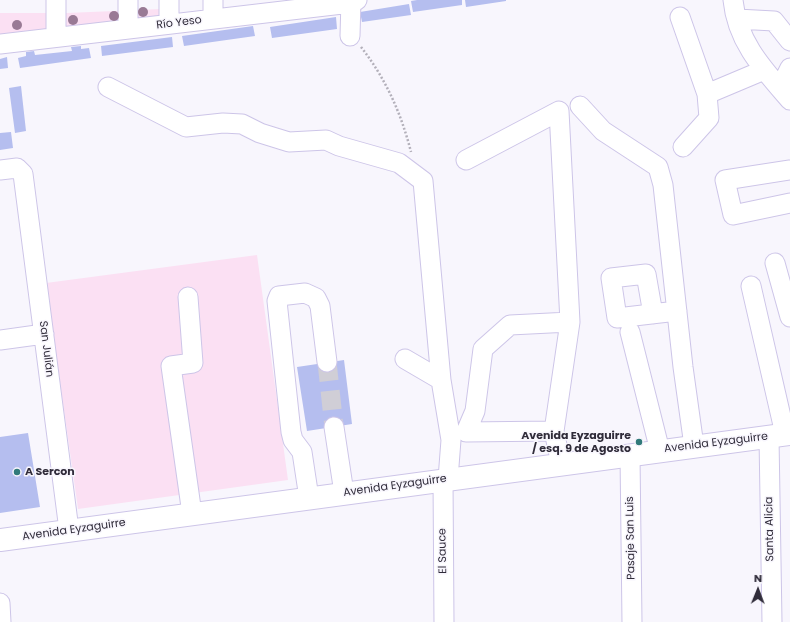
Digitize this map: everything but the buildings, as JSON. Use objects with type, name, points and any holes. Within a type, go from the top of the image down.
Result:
[{"type":"main road","name":"Avenida Eyzaguirre","points":[[0,540],[781,435]]},
{"type":"street","points":[[56,0],[56,37]]},
{"type":"street","points":[[128,0],[128,29]]},
{"type":"street","points":[[170,0],[170,24]]},
{"type":"street","points":[[213,0],[213,19]]},
{"type":"street","points":[[733,0],[736,19],[747,46],[764,70],[785,94]]},
{"type":"street","points":[[353,1],[354,39]]},
{"type":"street","name":"Río Yeso","points":[[0,44],[213,19],[279,6],[353,1]]},
{"type":"street","points":[[680,17],[707,94],[709,118],[683,147]]},
{"type":"street","points":[[736,19],[774,21],[790,41]]},
{"type":"street","points":[[785,94],[790,68]]},
{"type":"street","points":[[707,94],[764,70]]},
{"type":"street","name":"El Sauce","points":[[108,87],[186,127],[223,123],[242,124],[260,133],[289,142],[326,140],[339,146],[399,163],[423,181],[441,380],[450,440],[445,479],[444,622]]},
{"type":"street","points":[[580,106],[603,131],[658,167],[663,186],[694,446]]},
{"type":"street","points":[[466,160],[559,111],[570,322],[554,432],[561,464]]},
{"type":"street","name":"San Julián","points":[[0,170],[17,168],[24,177],[69,530]]},
{"type":"street","points":[[790,170],[725,180],[733,215],[790,203]]},
{"type":"street","points":[[775,263],[790,317]]},
{"type":"street","name":"Santa Alicia","points":[[752,286],[781,435],[772,622]]},
{"type":"street","points":[[309,498],[302,452],[293,440],[291,432],[277,301],[279,296],[305,293],[316,298],[320,306],[327,362]]},
{"type":"street","points":[[188,297],[193,363],[171,366],[192,514]]},
{"type":"street","points":[[653,314],[677,311]]},
{"type":"street","points":[[554,432],[466,432],[475,411],[483,349],[510,325],[570,322]]},
{"type":"street","points":[[630,332],[660,451]]},
{"type":"street","points":[[0,340],[44,334]]},
{"type":"street","points":[[405,358],[441,380]]},
{"type":"street","points":[[334,427],[344,493]]},
{"type":"street","name":"Pasaje San Luis","points":[[630,455],[632,622]]},
{"type":"street","points":[[0,603],[1,622]]},
{"type":"path","points":[[354,39],[372,62],[393,96],[412,155]]},
{"type":"shaded area","points":[[161,9],[162,16],[0,35],[0,13],[67,13]]},
{"type":"shaded area","points":[[257,255],[288,480],[78,509],[46,283]]},
{"type":"tunnel","points":[[327,362],[334,427]]},
{"type":"place","name":"Avenida Eyzaguirre / esq. 9 de Agosto","points":[[639,442]]},
{"type":"place","name":"A Sercon","points":[[17,472]]}]
